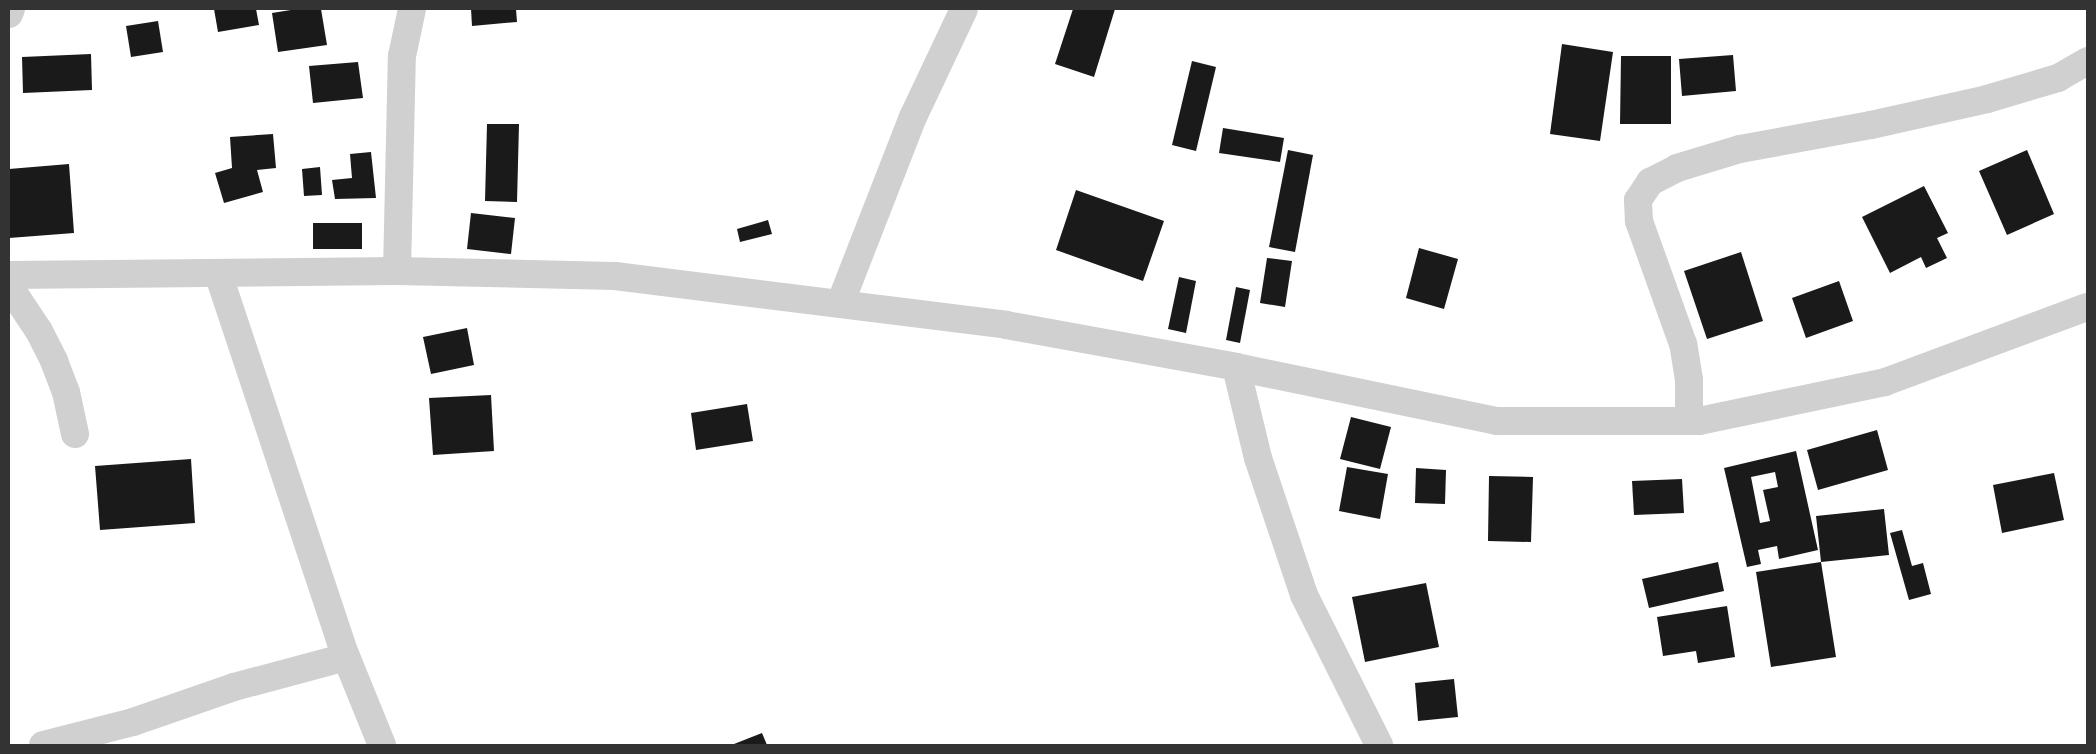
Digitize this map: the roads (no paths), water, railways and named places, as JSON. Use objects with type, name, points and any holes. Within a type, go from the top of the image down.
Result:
[{"type":"street","points":[[9,14],[11,9]]},
{"type":"street","points":[[397,271],[402,56],[412,9]]},
{"type":"street","points":[[840,304],[914,117],[964,9]]},
{"type":"street","points":[[1689,421],[1689,380],[1683,344],[1640,221],[1638,200],[1650,182],[1677,168],[1740,149],[1871,125],[1986,99],[2058,78],[2087,61]]},
{"type":"street","points":[[9,275],[397,271],[615,276],[1006,325],[1236,367],[1496,421],[1689,421],[1885,382],[2087,307]]},
{"type":"street","points":[[218,273],[346,657],[382,745]]},
{"type":"street","points":[[9,286],[39,331],[54,361],[66,392],[75,434]]},
{"type":"street","points":[[1236,367],[1258,458],[1304,595],[1379,745]]},
{"type":"street","points":[[43,745],[133,722],[234,687],[346,657]]}]
